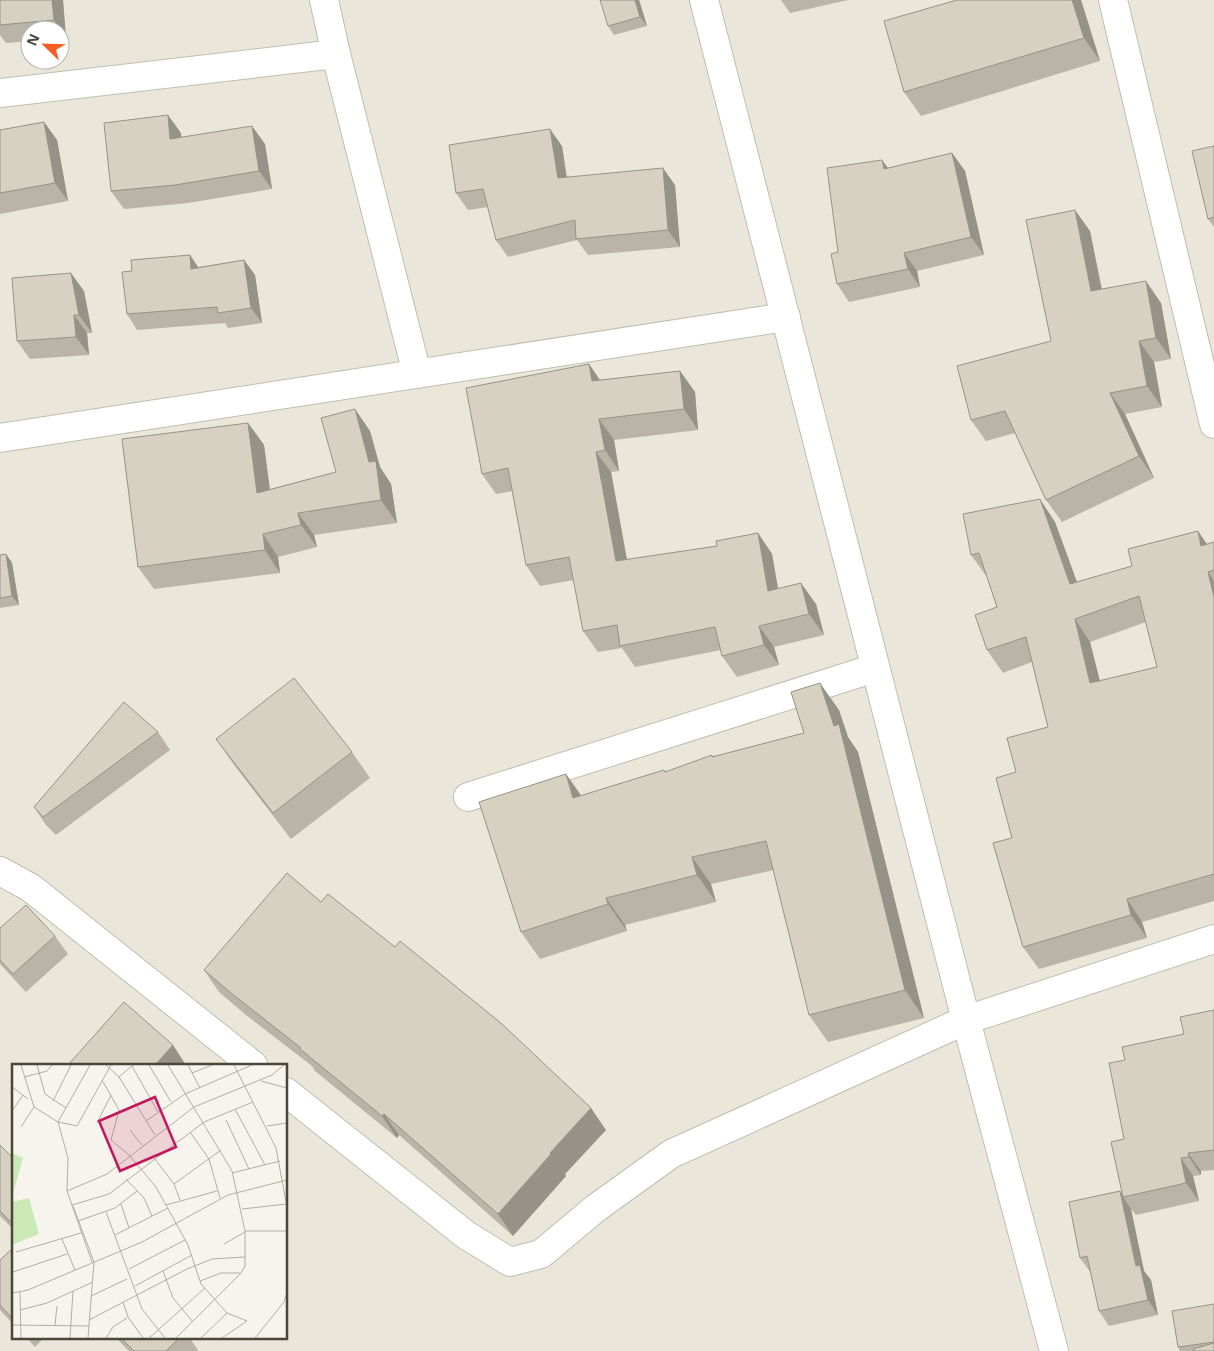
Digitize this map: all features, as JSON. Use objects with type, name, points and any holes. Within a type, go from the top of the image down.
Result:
[{"type":"street","points":[[324,0],[417,374]]},
{"type":"street","points":[[704,0],[966,1020],[1054,1351]]},
{"type":"street","points":[[1113,0],[1214,424]]},
{"type":"street","points":[[0,93],[336,54]]},
{"type":"street","points":[[0,438],[786,317]]},
{"type":"street","points":[[468,797],[876,668]]},
{"type":"street","points":[[0,870],[31,888],[252,1064]]},
{"type":"street","points":[[288,1094],[466,1235],[510,1262],[541,1254],[596,1208],[671,1154],[966,1020],[1214,939]]},
{"type":"shaded area","points":[[0,0],[1214,0],[1214,1351],[0,1351]]},
{"type":"building","points":[[0,0],[52,0],[54,20],[20,20],[20,23],[0,25]]},
{"type":"building","points":[[600,0],[635,0],[640,17],[608,26]]},
{"type":"building","points":[[957,0],[1072,0],[1084,38],[904,92],[884,21]]},
{"type":"building","points":[[168,115],[170,139],[252,126],[259,171],[175,185],[111,191],[104,123]]},
{"type":"building","points":[[44,122],[55,183],[0,193],[0,130]]},
{"type":"building","points":[[550,129],[558,178],[663,168],[668,230],[576,239],[575,220],[496,240],[483,189],[456,193],[449,145]]},
{"type":"building","points":[[1214,146],[1214,217],[1208,219],[1192,151]]},
{"type":"building","points":[[952,153],[971,237],[904,253],[908,269],[837,284],[831,254],[838,252],[827,168],[882,160],[884,169]]},
{"type":"building","points":[[1075,210],[1091,291],[1146,281],[1156,338],[1139,341],[1147,386],[1110,393],[1139,456],[1046,500],[1005,411],[971,420],[957,366],[1051,341],[1026,220]]},
{"type":"building","points":[[190,255],[191,269],[244,260],[251,308],[218,313],[217,307],[127,314],[122,272],[132,271],[131,260]]},
{"type":"building","points":[[71,273],[79,315],[74,315],[76,337],[17,341],[12,278]]},
{"type":"building","points":[[589,364],[592,381],[680,371],[684,409],[599,419],[605,450],[596,452],[616,561],[717,546],[716,541],[758,533],[768,591],[801,583],[809,614],[759,626],[764,645],[722,656],[715,627],[620,646],[617,625],[583,631],[569,557],[526,565],[508,468],[482,474],[466,388]]},
{"type":"building","points":[[355,409],[369,462],[376,461],[381,500],[298,513],[301,525],[263,534],[265,550],[138,567],[122,439],[248,423],[257,493],[336,472],[321,418]]},
{"type":"building","points":[[1040,499],[1070,584],[1132,566],[1128,549],[1198,531],[1201,546],[1214,542],[1214,570],[1208,572],[1214,597],[1214,874],[1127,899],[1131,915],[1023,947],[993,843],[1012,838],[996,778],[1016,772],[1007,738],[1048,727],[1026,637],[987,650],[975,615],[997,607],[979,553],[971,555],[963,514]],"holes":[[[1139,596],[1157,667],[1090,683],[1075,619]]]},
{"type":"building","points":[[6,554],[12,596],[0,598],[0,555]]},
{"type":"building","points":[[294,678],[352,752],[273,813],[216,739]]},
{"type":"building","points":[[820,683],[834,726],[839,724],[905,990],[809,1015],[766,841],[692,857],[697,875],[606,898],[608,904],[521,932],[479,802],[566,774],[573,798],[664,770],[665,772],[712,755],[712,757],[804,733],[791,692]]},
{"type":"building","points":[[124,702],[158,732],[43,817],[34,807]]},
{"type":"building","points":[[287,873],[321,902],[328,894],[395,947],[400,941],[502,1024],[591,1108],[498,1214],[384,1114],[382,1116],[204,970]]},
{"type":"building","points":[[26,905],[55,936],[13,974],[0,960],[0,928]]},
{"type":"building","points":[[124,1002],[173,1045],[156,1064],[69,1064]]},
{"type":"building","points":[[1214,1010],[1214,1150],[1188,1153],[1189,1157],[1181,1158],[1186,1183],[1123,1197],[1111,1142],[1124,1139],[1109,1063],[1125,1060],[1122,1047],[1184,1034],[1180,1017]]},
{"type":"building","points":[[0,1145],[12,1157],[12,1223],[0,1211]]},
{"type":"building","points":[[1120,1191],[1136,1266],[1140,1265],[1148,1300],[1099,1311],[1087,1256],[1080,1258],[1069,1202]]},
{"type":"building","points":[[12,1249],[12,1318],[0,1305],[0,1260]]},
{"type":"building","points":[[1214,1304],[1214,1342],[1178,1347],[1172,1311]]},
{"type":"building","points":[[121,1338],[179,1338],[166,1351],[134,1351]]},
{"type":"building","points":[[1214,1343],[1214,1351],[1194,1351],[1193,1349]]}]
